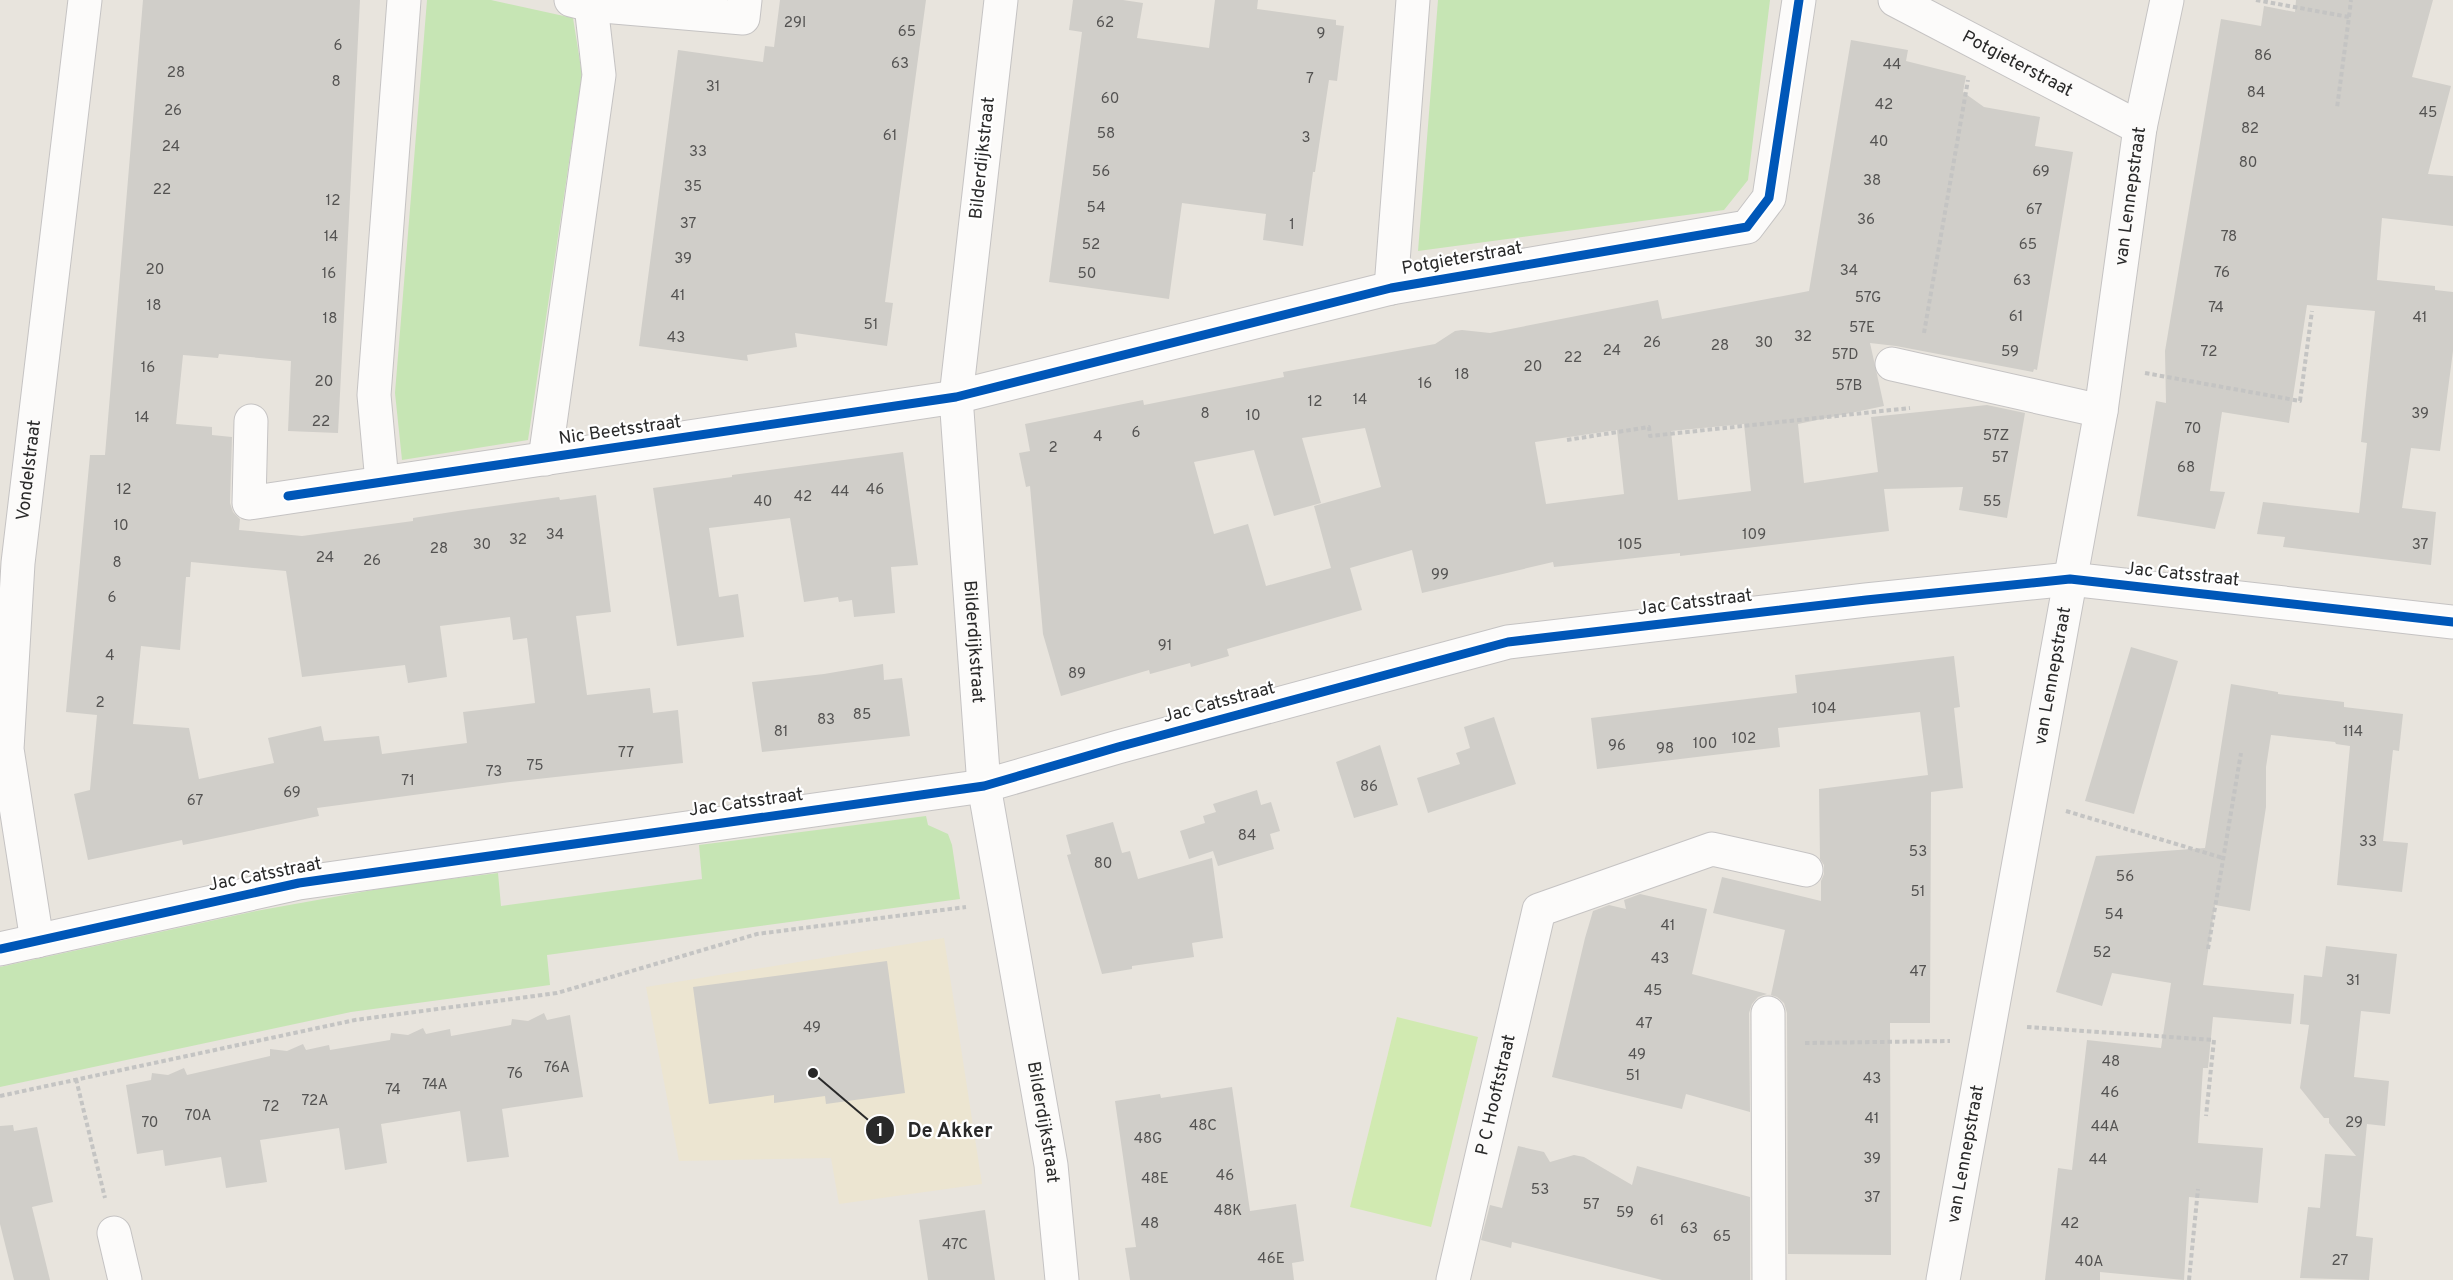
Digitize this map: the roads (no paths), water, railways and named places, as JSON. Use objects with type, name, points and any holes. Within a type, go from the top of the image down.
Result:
[{"type":"street","name":"Vondelstraat","points":[[37,941],[7,749],[18,563],[86,0]]},
{"type":"street","points":[[382,482],[374,395],[404,0]]},
{"type":"street","name":"Nic Beetsstraat","points":[[544,459],[599,75],[580,2],[743,18],[745,0]]},
{"type":"street","name":"Bilderdijkstraat","points":[[1001,0],[956,398],[984,786],[1051,1165],[1062,1280]]},
{"type":"street","name":"Potgieterstraat","points":[[1390,288],[1413,0]]},
{"type":"street","name":"Potgieterstraat","points":[[956,398],[1390,288],[1747,227],[1769,198],[1799,0]]},
{"type":"street","name":"Potgieterstraat","points":[[1895,0],[2140,128]]},
{"type":"street","name":"van Lennepstraat","points":[[1943,1280],[2101,411],[2140,128],[2167,0]]},
{"type":"street","points":[[1905,367],[2101,411]]},
{"type":"street","name":"Nic Beetsstraat","points":[[251,421],[249,503],[956,398]]},
{"type":"street","name":"Jac Catsstraat","points":[[0,949],[299,883],[984,786],[1129,744],[1508,642],[1866,600],[2070,579],[2453,622]]},
{"type":"street","name":"P C Hooftstraat","points":[[1453,1280],[1539,910],[1712,849],[1806,870]]},
{"type":"street","points":[[1768,1028],[1769,1280]]},
{"type":"street","points":[[114,1233],[125,1280]]},
{"type":"place","name":"De Akker","points":[[813,1073]]}]
